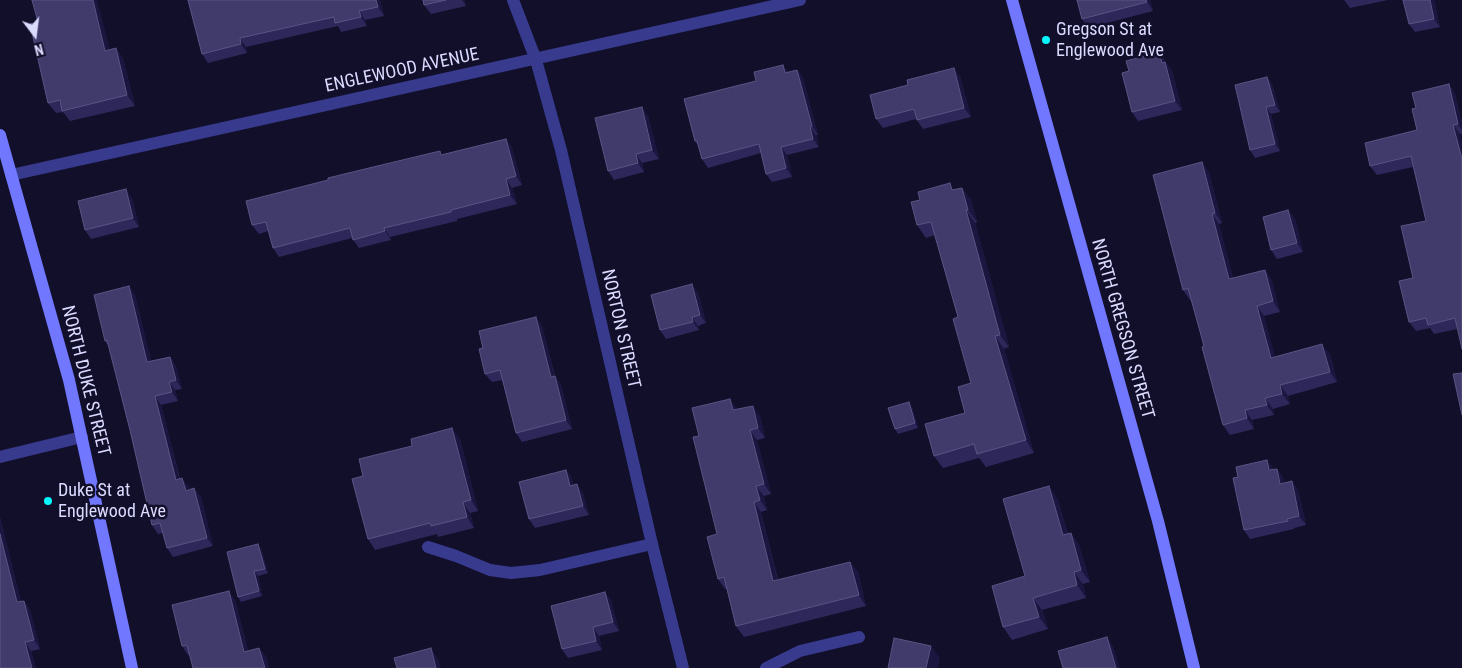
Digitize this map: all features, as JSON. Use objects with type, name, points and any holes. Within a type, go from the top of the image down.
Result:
[{"type":"main road","name":"NORTH GREGSON STREET","points":[[1012,0],[1158,521],[1194,668]]},
{"type":"main road","name":"NORTH DUKE STREET","points":[[0,135],[69,380],[132,668]]},
{"type":"street","name":"NORTON STREET","points":[[513,0],[536,60],[561,150],[652,544],[683,668]]},
{"type":"street","name":"ENGLEWOOD AVENUE","points":[[11,175],[800,0]]},
{"type":"street","points":[[0,457],[82,437]]},
{"type":"street","points":[[428,547],[490,570],[511,573],[540,570],[652,544]]},
{"type":"street","points":[[766,668],[800,651],[859,637]]},
{"type":"building","points":[[32,0],[93,0],[105,51],[116,48],[127,95],[62,111],[60,100],[48,103],[30,24],[38,22]]},
{"type":"building","points":[[188,0],[376,0],[378,7],[359,11],[361,17],[335,23],[334,17],[240,38],[241,44],[202,54]]},
{"type":"building","points":[[423,0],[446,0],[424,5]]},
{"type":"building","points":[[1077,0],[1146,0],[1147,2],[1082,19]]},
{"type":"building","points":[[1403,0],[1430,0],[1434,19],[1409,24]]},
{"type":"building","points":[[1159,52],[1162,63],[1165,62],[1175,101],[1132,112],[1122,73],[1129,71],[1126,61]]},
{"type":"building","points":[[783,65],[785,73],[797,70],[812,126],[810,127],[813,139],[781,147],[786,168],[766,174],[759,144],[702,159],[697,141],[695,141],[684,99],[756,81],[754,72]]},
{"type":"building","points":[[954,68],[964,108],[917,120],[914,109],[876,119],[870,95],[908,85],[907,80]]},
{"type":"building","points":[[1267,77],[1275,105],[1266,107],[1275,144],[1250,150],[1235,85]]},
{"type":"building","points":[[1449,84],[1458,124],[1453,125],[1462,159],[1462,349],[1455,318],[1428,325],[1426,318],[1409,322],[1399,281],[1413,278],[1401,226],[1426,221],[1411,156],[1370,166],[1365,143],[1417,130],[1412,109],[1416,108],[1412,93]]},
{"type":"building","points":[[642,107],[652,150],[636,154],[638,163],[608,171],[595,118]]},
{"type":"building","points":[[506,139],[516,176],[506,179],[510,195],[384,228],[385,231],[353,240],[350,228],[273,248],[266,222],[252,225],[246,201],[328,180],[328,178],[440,151],[441,155]]},
{"type":"building","points":[[1202,162],[1215,213],[1212,214],[1229,279],[1265,270],[1273,301],[1257,306],[1271,358],[1322,344],[1330,372],[1280,385],[1282,394],[1265,398],[1267,405],[1245,410],[1247,418],[1223,425],[1188,288],[1183,290],[1153,175]]},
{"type":"building","points":[[950,183],[952,190],[962,188],[968,210],[966,210],[1000,335],[995,336],[1026,440],[977,454],[974,444],[934,456],[925,424],[965,413],[958,387],[971,383],[953,319],[958,317],[931,222],[917,225],[911,202],[920,200],[918,192]]},
{"type":"building","points":[[126,189],[133,218],[85,230],[78,201]]},
{"type":"building","points":[[1288,210],[1297,243],[1271,250],[1263,217]]},
{"type":"building","points":[[692,284],[700,315],[692,317],[693,322],[660,330],[651,295]]},
{"type":"building","points":[[129,286],[147,362],[170,357],[176,380],[169,382],[172,392],[155,396],[176,480],[182,478],[186,491],[194,488],[207,538],[167,548],[160,523],[152,525],[130,430],[94,295]]},
{"type":"building","points":[[536,317],[551,377],[555,376],[566,420],[516,433],[500,370],[485,374],[479,349],[483,348],[479,331]]},
{"type":"building","points":[[1462,373],[1462,415],[1453,374]]},
{"type":"building","points":[[730,399],[733,410],[753,406],[758,428],[750,430],[764,484],[756,486],[760,500],[754,502],[773,581],[850,562],[859,595],[736,626],[724,577],[718,579],[707,537],[717,534],[693,437],[699,436],[692,408]]},
{"type":"building","points":[[909,402],[915,423],[895,429],[888,408]]},
{"type":"building","points":[[452,428],[471,500],[463,502],[467,517],[431,526],[430,523],[368,539],[352,479],[363,476],[359,459],[412,446],[411,439]]},
{"type":"building","points":[[1267,460],[1269,470],[1277,469],[1280,484],[1292,481],[1299,516],[1287,519],[1288,521],[1244,530],[1233,478],[1238,477],[1236,467]]},
{"type":"building","points":[[566,470],[570,486],[577,484],[583,506],[529,519],[519,482]]},
{"type":"building","points":[[1049,486],[1063,535],[1071,533],[1081,570],[1074,572],[1077,585],[1033,598],[1039,617],[1003,627],[992,586],[1025,576],[1003,499]]},
{"type":"building","points":[[0,534],[17,602],[24,601],[34,640],[25,642],[32,668],[0,668]]},
{"type":"building","points":[[258,544],[265,569],[254,571],[259,591],[238,597],[227,552]]},
{"type":"building","points":[[229,591],[244,652],[259,648],[265,668],[193,668],[187,645],[182,646],[172,605]]},
{"type":"building","points":[[605,592],[613,622],[593,627],[596,641],[562,649],[551,606]]},
{"type":"building","points":[[1107,637],[1116,668],[1063,668],[1058,651]]},
{"type":"building","points":[[894,638],[931,646],[926,668],[888,668]]},
{"type":"building","points":[[431,648],[436,668],[397,668],[394,658]]},
{"type":"place","name":"Gregson St at Englewood Ave","points":[[1046,40]]},
{"type":"place","name":"Duke St at Englewood Ave","points":[[48,501]]}]
